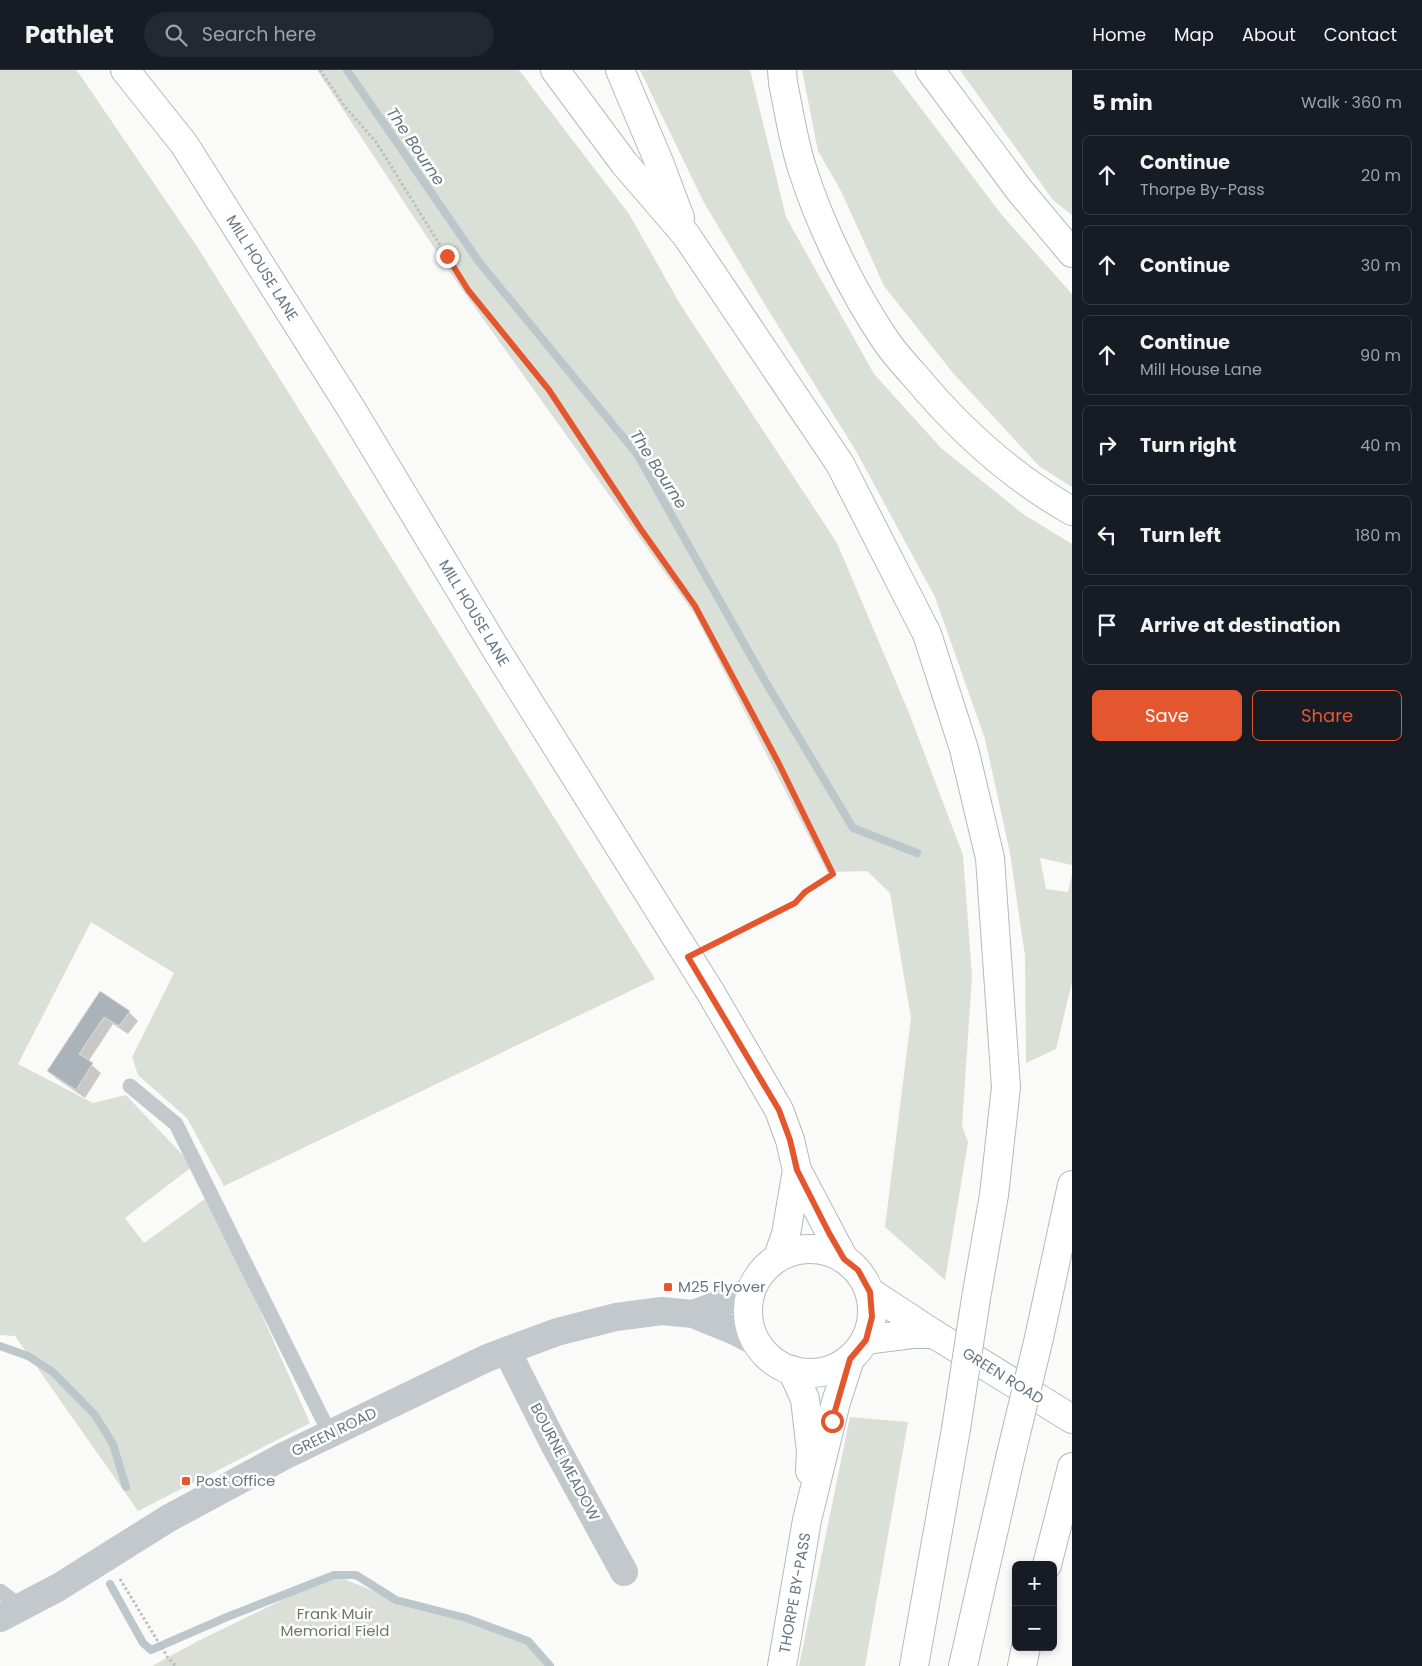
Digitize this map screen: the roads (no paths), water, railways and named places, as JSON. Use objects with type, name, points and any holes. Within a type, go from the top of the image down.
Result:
[{"type":"main road","name":"MILL HOUSE LANE","points":[[125,70],[184,144],[352,410],[502,659],[688,957],[779,1110],[790,1140],[797,1170],[844,1259]]},
{"type":"main road","points":[[556,70],[624,162],[686,235],[840,464],[927,634],[964,749],[990,858],[1006,1087],[994,1195],[956,1429],[914,1666]]},
{"type":"main road","points":[[620,70],[659,162],[686,235]]},
{"type":"main road","points":[[782,70],[783,83],[801,167],[825,228],[854,289],[887,342],[940,406],[993,456],[1047,497],[1072,511]]},
{"type":"main road","points":[[930,70],[1020,191],[1072,252]]},
{"type":"main road","name":"MILL HOUSE LANE","points":[[778,1258],[786,1234],[797,1170]]},
{"type":"main road","points":[[963,1666],[1039,1338],[1072,1185]]},
{"type":"main road","points":[[858,1350],[872,1317],[870,1292],[858,1270],[839,1255],[816,1248],[791,1250],[769,1262],[754,1281],[751,1290],[747,1304],[749,1329],[761,1351],[780,1366],[804,1374],[828,1371],[858,1350],[912,1334],[934,1334]]},
{"type":"main road","name":"GREEN ROAD","points":[[870,1292],[1072,1419]]},
{"type":"main road","name":"THORPE BY-PASS","points":[[782,1666],[807,1520],[836,1402],[858,1350]]},
{"type":"main road","name":"THORPE BY-PASS","points":[[792,1370],[805,1399],[811,1451],[807,1520]]},
{"type":"main road","points":[[1048,1561],[1069,1478]]},
{"type":"main road","points":[[1022,1666],[1025,1651]]},
{"type":"street","name":"GREEN ROAD","points":[[693,1314],[751,1290]]},
{"type":"street","name":"GREEN ROAD","points":[[7,1605],[59,1587],[169,1518],[284,1456],[488,1358],[557,1332],[616,1317],[662,1311],[693,1314],[756,1342]]},
{"type":"street","name":"BOURNE MEADOW","points":[[507,1351],[554,1444],[624,1572]]},
{"type":"lane","points":[[130,1086],[176,1124],[330,1434]]},
{"type":"waterway","name":"The Bourne","points":[[347,70],[479,262],[637,454],[765,681],[853,828],[917,853]]},
{"type":"waterway","points":[[0,1346],[28,1356],[53,1372],[95,1415],[113,1444],[126,1487]]},
{"type":"waterway","points":[[110,1584],[143,1643],[151,1650],[227,1617],[334,1575],[356,1575],[396,1600],[466,1618],[528,1641],[550,1666]]},
{"type":"place","name":"M25 Flyover","points":[[668,1287]]},
{"type":"place","name":"Post Office","points":[[186,1481]]},
{"type":"park label","name":"Frank Muir Memorial Field","points":[[335,1622]]}]
